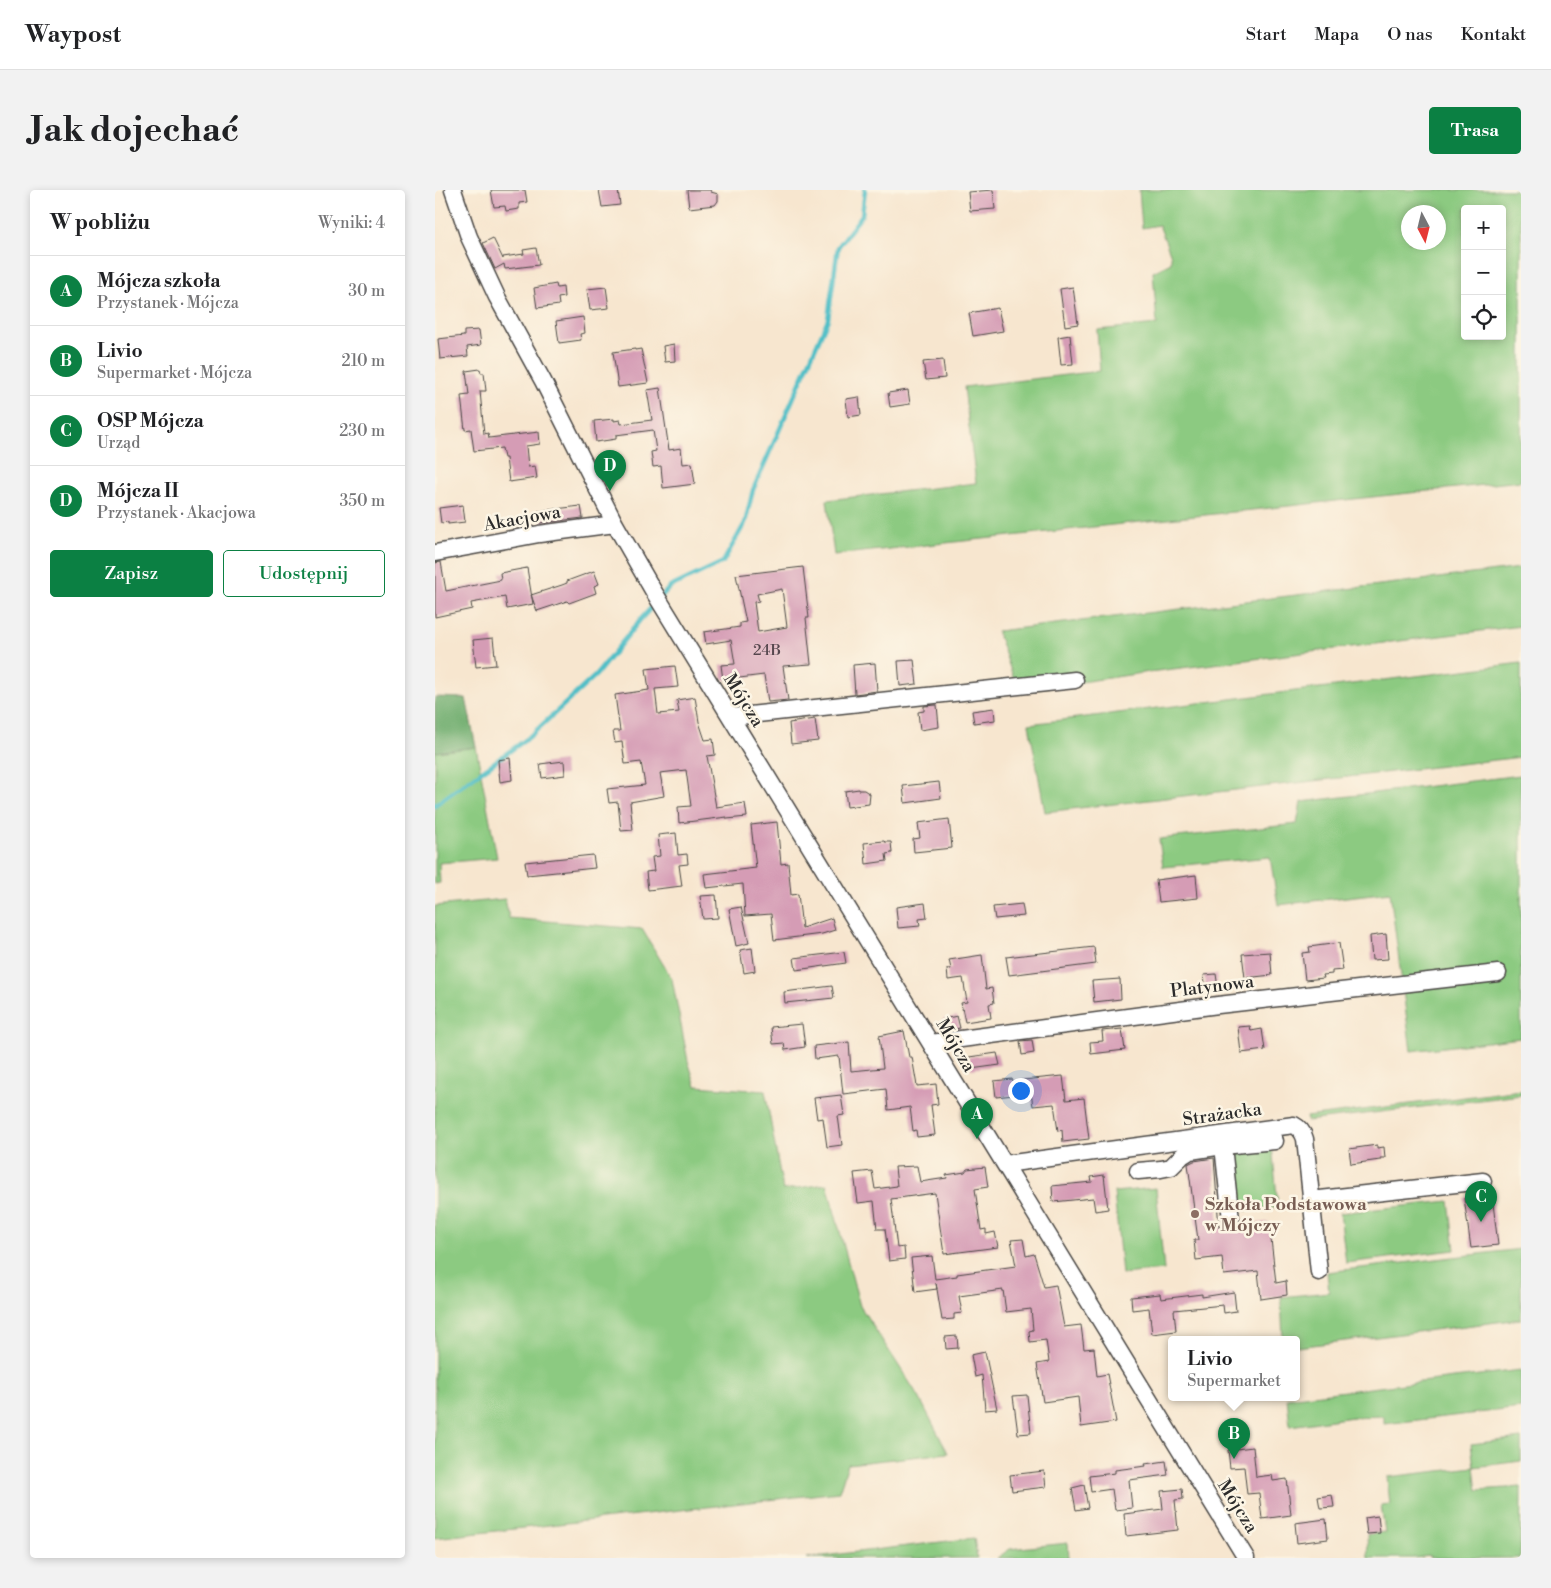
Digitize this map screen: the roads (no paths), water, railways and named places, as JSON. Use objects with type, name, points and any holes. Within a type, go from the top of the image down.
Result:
[{"type":"street","name":"Mójcza","points":[[453,190],[469,237],[497,297],[543,381],[615,524],[658,599],[1246,1558]]},
{"type":"street","name":"Akacjowa","points":[[435,553],[539,534],[615,524]]},
{"type":"street","points":[[731,717],[1075,680]]},
{"type":"street","name":"Platynowa","points":[[931,1043],[1208,1006],[1498,973]]},
{"type":"street","name":"Strażacka","points":[[1005,1164],[1293,1125],[1299,1128],[1305,1139],[1319,1272]]},
{"type":"street","points":[[1138,1171],[1171,1167],[1181,1156],[1190,1151],[1275,1141]]},
{"type":"street","points":[[1223,1146],[1231,1220]]},
{"type":"street","points":[[1311,1200],[1483,1182]]},
{"type":"waterway","points":[[435,805],[528,738],[596,675],[640,620],[670,587],[723,562],[745,523],[753,490],[828,319],[838,247],[862,215],[865,190]]},
{"type":"place","name":"Mójcza II","points":[[610,491]]},
{"type":"place","name":"Mójcza szkoła","points":[[977,1139]]},
{"type":"place","name":"Szkoła Podstawowa w Mójczy","points":[[1195,1214]]},
{"type":"place","name":"OSP Mójcza","points":[[1481,1222]]},
{"type":"place","name":"Livio","points":[[1234,1459]]}]
